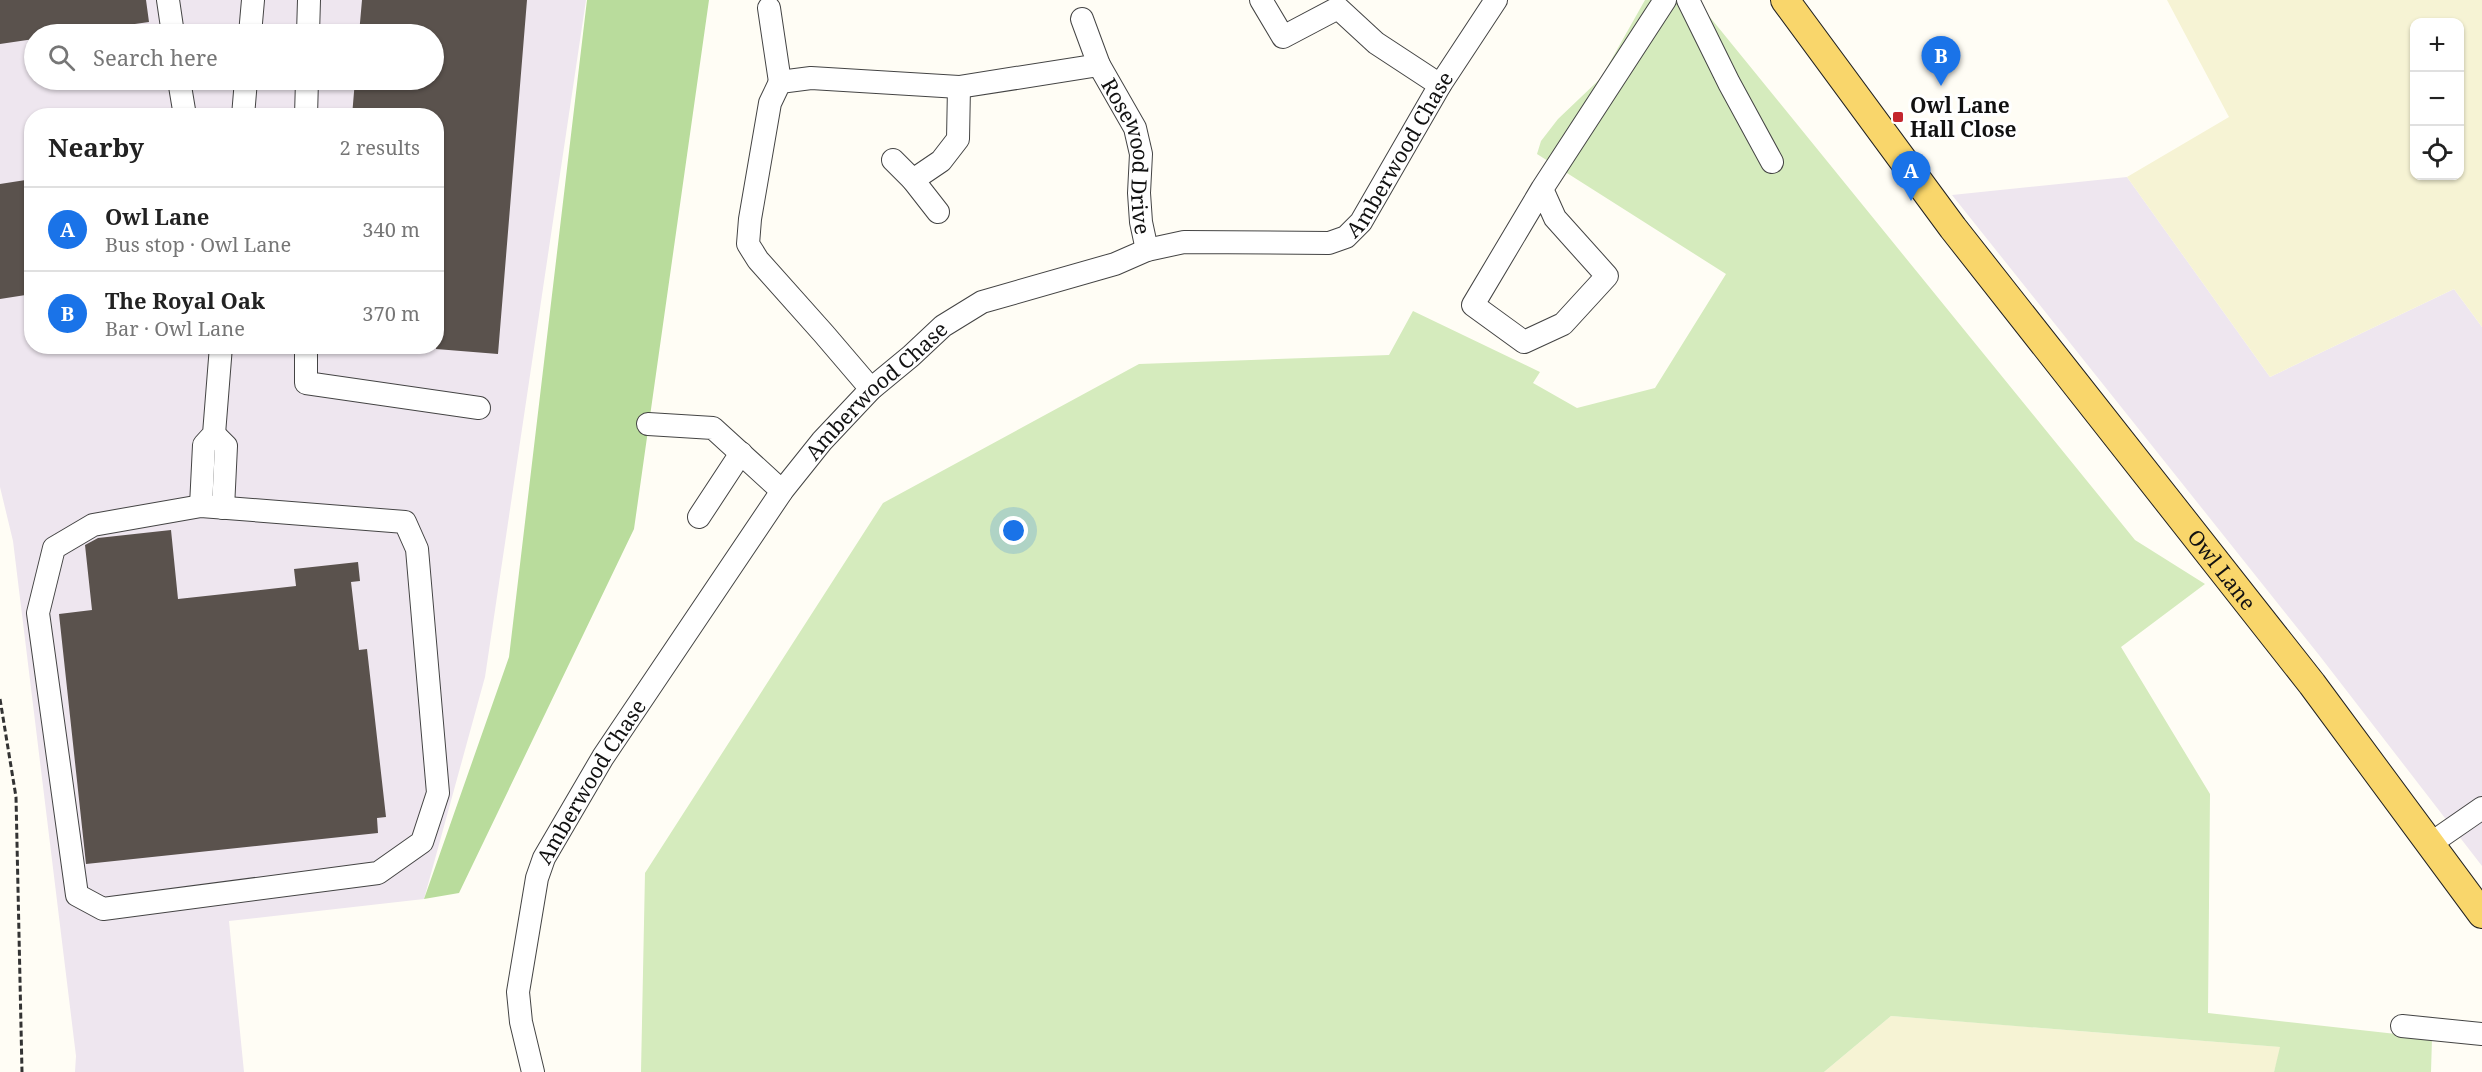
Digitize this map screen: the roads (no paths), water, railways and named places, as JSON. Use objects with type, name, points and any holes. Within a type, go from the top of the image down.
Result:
[{"type":"main road","name":"Owl Lane","points":[[1785,0],[1953,228],[2312,684],[2482,914]]},
{"type":"street","points":[[168,0],[172,24]]},
{"type":"street","points":[[251,24],[253,0]]},
{"type":"street","points":[[308,24],[309,0]]},
{"type":"street","points":[[1261,0],[1283,37],[1340,4],[1376,44],[1440,85]]},
{"type":"street","name":"Amberwood Chase","points":[[533,1072],[521,1022],[518,992],[537,878],[544,858],[603,757],[782,491],[822,441],[871,389],[943,326],[982,302],[1115,264],[1147,250],[1184,242],[1329,243],[1346,237],[1361,222],[1440,85],[1496,0]]},
{"type":"street","points":[[1542,189],[1555,218],[1607,276],[1563,324],[1524,342],[1473,305],[1542,189],[1665,0]]},
{"type":"street","points":[[1688,0],[1729,83],[1773,162]]},
{"type":"street","points":[[769,8],[780,82],[770,103],[750,219],[748,244],[758,261],[871,389]]},
{"type":"street","name":"Rosewood Drive","points":[[1082,20],[1100,65],[1135,128],[1141,154],[1139,193],[1141,222],[1147,250]]},
{"type":"street","name":"Rosewood Drive","points":[[780,82],[811,78],[959,87],[1100,65]]},
{"type":"street","points":[[913,180],[941,161],[958,139],[959,87]]},
{"type":"street","points":[[181,90],[184,108]]},
{"type":"street","points":[[244,108],[245,90]]},
{"type":"street","points":[[306,108],[307,90]]},
{"type":"street","points":[[893,160],[913,180],[938,212]]},
{"type":"street","points":[[212,507],[204,445],[214,434],[220,354]]},
{"type":"street","points":[[306,354],[306,383],[479,408]]},
{"type":"street","points":[[648,424],[713,428],[782,491]]},
{"type":"street","points":[[699,517],[741,453]]},
{"type":"street","points":[[212,507],[405,522],[417,549],[438,793],[422,842],[378,873],[103,909],[77,895],[38,613],[54,548],[93,525],[212,507]]},
{"type":"street","points":[[2430,844],[2482,808]]},
{"type":"street","points":[[2402,1026],[2482,1034]]},
{"type":"place","name":"The Royal Oak","points":[[1941,86]]},
{"type":"place","name":"Owl Lane Hall Close","points":[[1898,117]]},
{"type":"place","name":"Owl Lane","points":[[1911,201]]}]
